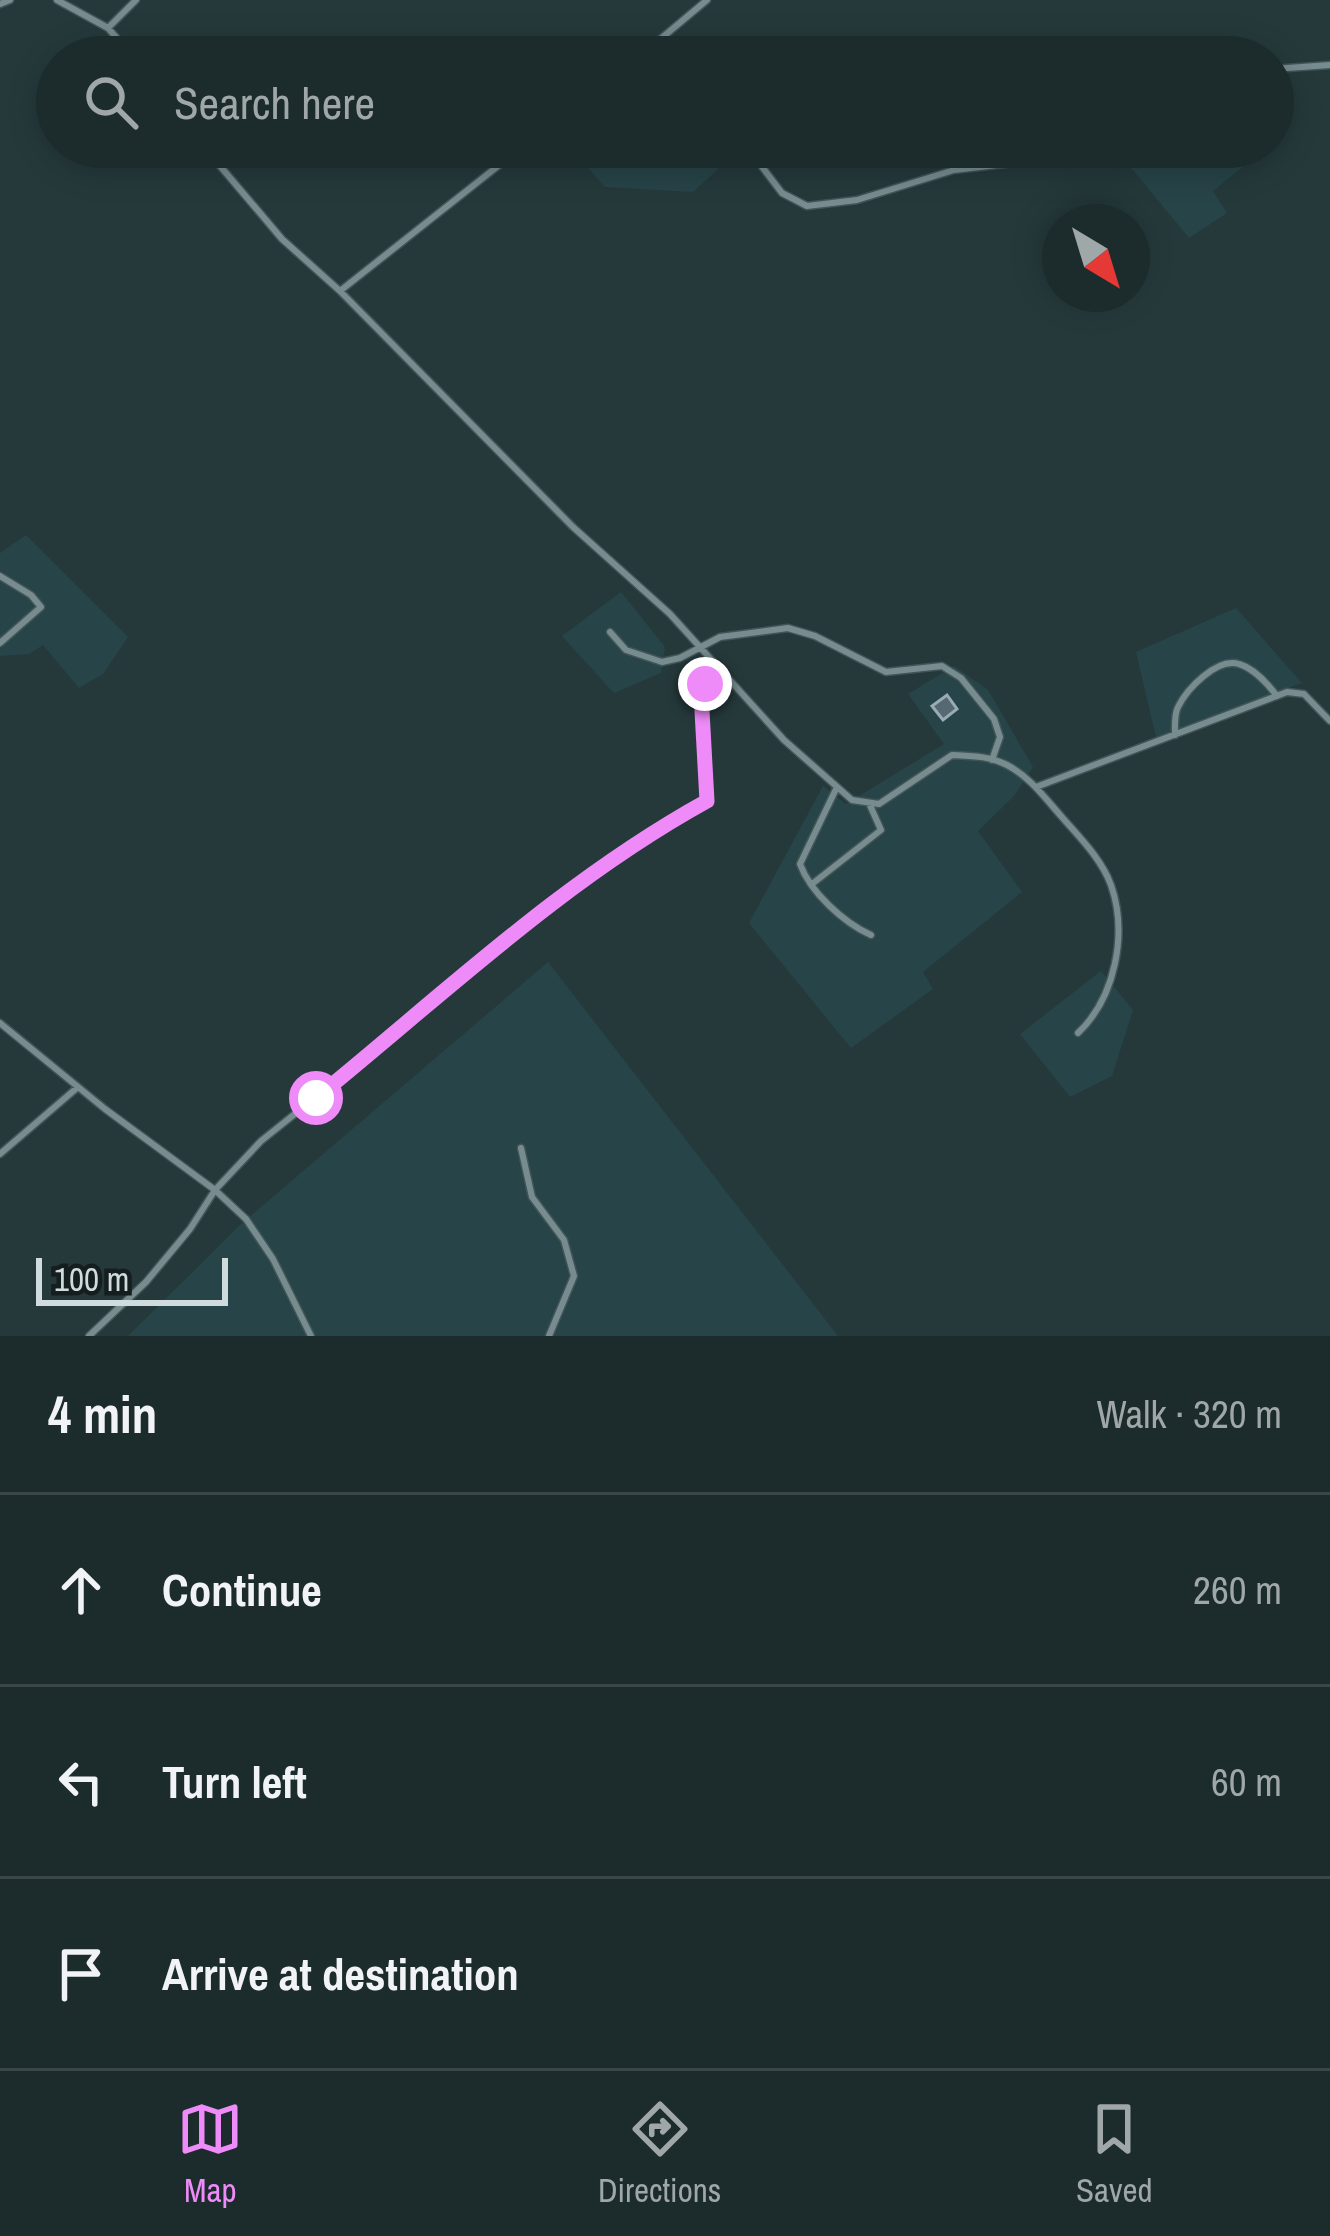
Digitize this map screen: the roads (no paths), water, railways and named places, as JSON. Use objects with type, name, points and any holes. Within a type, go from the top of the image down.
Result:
[{"type":"lane","points":[[0,4],[10,0]]},
{"type":"lane","points":[[57,0],[115,36]]},
{"type":"lane","points":[[108,28],[136,0]]},
{"type":"lane","points":[[664,36],[707,0]]},
{"type":"lane","points":[[1294,68],[1330,65]]},
{"type":"lane","points":[[222,168],[282,239],[340,291],[573,527],[670,614],[784,740],[852,800],[879,804],[952,755],[1005,764],[1036,787],[1094,854],[1111,886],[1116,956],[1107,996],[1078,1033]]},
{"type":"lane","points":[[340,291],[495,168]]},
{"type":"lane","points":[[763,168],[782,193],[807,206],[856,200],[971,168]]},
{"type":"lane","points":[[0,576],[32,595],[41,608],[0,643]]},
{"type":"lane","points":[[610,632],[626,650],[662,662],[720,637],[788,628],[815,636],[886,672],[942,666],[961,678],[994,719],[1000,737],[992,760]]},
{"type":"lane","points":[[1175,735],[1175,711],[1192,686],[1224,664],[1238,663],[1277,696]]},
{"type":"lane","points":[[89,1336],[146,1282],[215,1190],[261,1141],[441,997],[503,939],[638,842],[707,801],[702,711],[705,684],[717,669]]},
{"type":"lane","points":[[1036,787],[1287,692],[1304,694],[1330,721]]},
{"type":"lane","points":[[837,787],[800,864],[852,927],[871,935]]},
{"type":"lane","points":[[812,884],[881,830],[869,802]]},
{"type":"lane","points":[[0,1023],[215,1190],[246,1220],[273,1259],[311,1336]]},
{"type":"lane","points":[[0,1154],[78,1087]]},
{"type":"lane","points":[[521,1148],[532,1197],[564,1240],[574,1276],[549,1336]]}]
